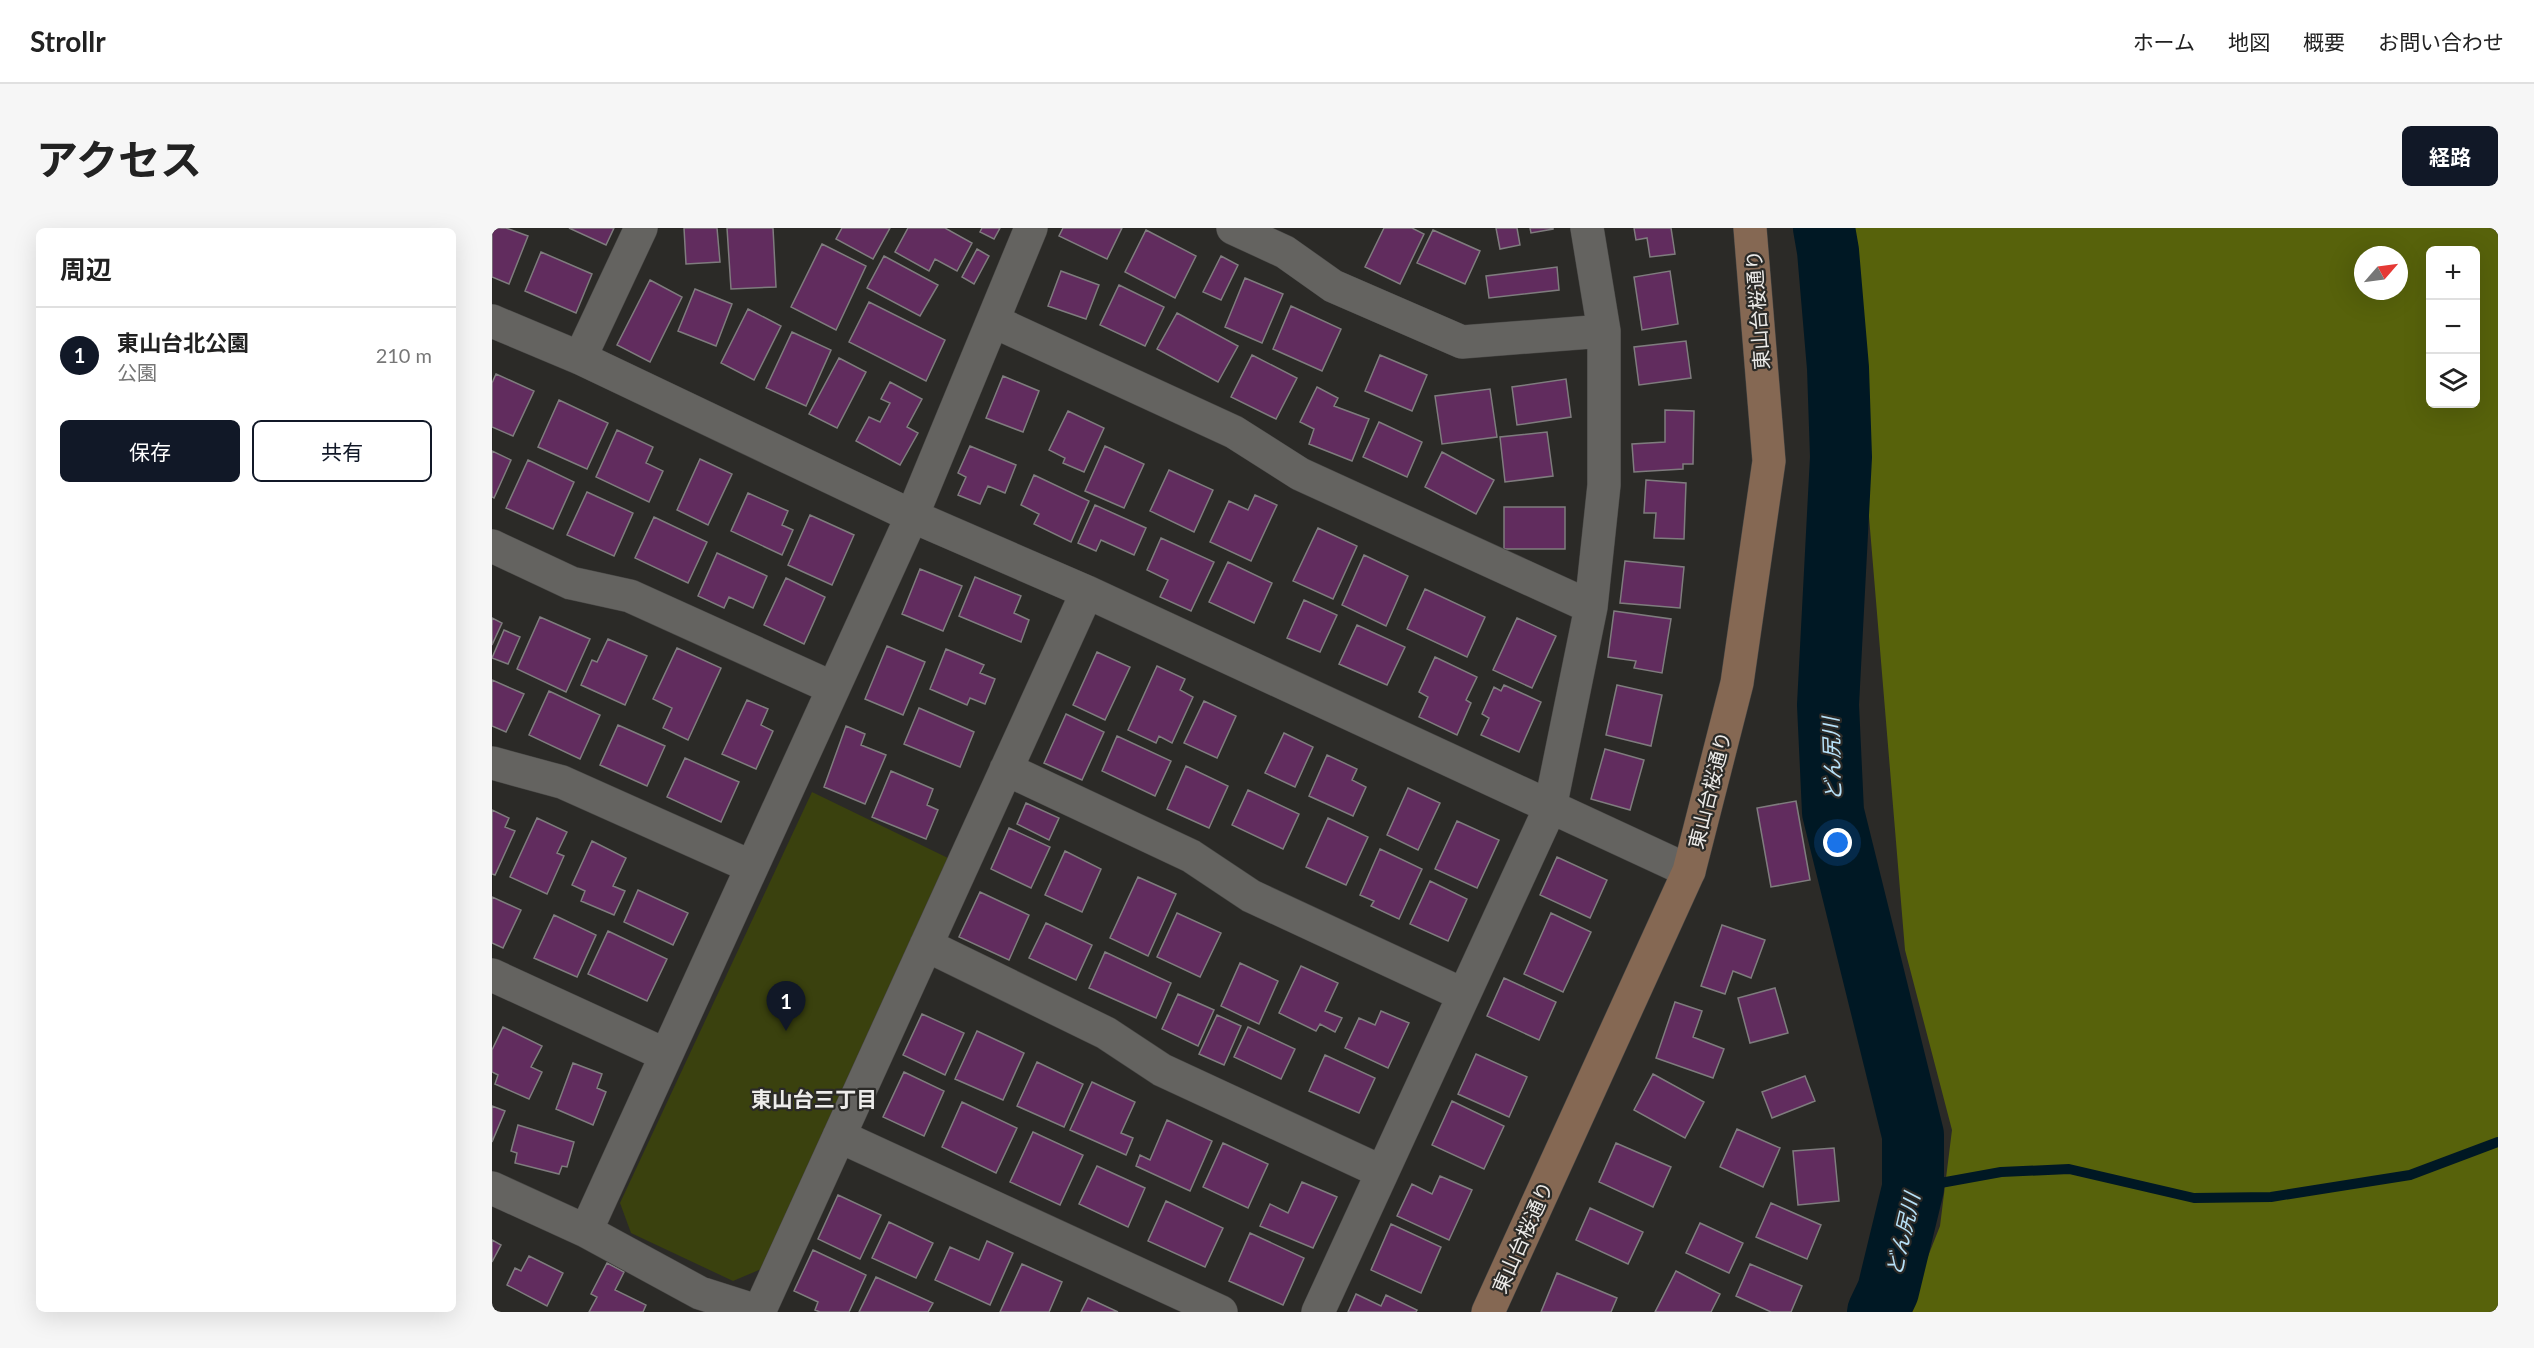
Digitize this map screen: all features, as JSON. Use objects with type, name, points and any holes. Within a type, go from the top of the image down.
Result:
[{"type":"street","points":[[580,358],[641,228]]},
{"type":"street","points":[[586,1231],[912,516],[1031,228]]},
{"type":"street","points":[[1233,228],[1285,252],[1333,286],[1462,342],[1604,331]]},
{"type":"street","points":[[1318,1312],[1550,808],[1591,607],[1604,485],[1604,331],[1587,228]]},
{"type":"street","name":"東山台桜通り","points":[[1488,1312],[1689,870],[1737,683],[1769,461],[1750,228]]},
{"type":"street","points":[[492,321],[580,358],[912,516],[1087,592],[1550,808],[1689,870]]},
{"type":"street","points":[[993,321],[1234,432],[1300,474],[1591,607]]},
{"type":"street","points":[[492,546],[571,583],[630,596],[833,688]]},
{"type":"street","points":[[492,1188],[586,1231],[696,1302],[759,1312],[1087,592]]},
{"type":"street","points":[[492,763],[562,782],[752,867]]},
{"type":"street","points":[[1006,769],[1191,856],[1251,896],[1464,995]]},
{"type":"street","points":[[926,945],[1106,1033],[1162,1070],[1382,1172]]},
{"type":"street","points":[[492,975],[666,1055]]},
{"type":"street","points":[[839,1136],[1221,1312]]},
{"type":"green space","points":[[1845,228],[2498,228],[2498,1312],[1906,1312],[1940,1226],[1952,1130],[1905,950]]},
{"type":"green space","points":[[812,792],[950,859],[766,1267],[733,1281],[631,1233],[620,1203]]},
{"type":"building","points":[[492,228],[506,228],[528,236],[509,284],[492,277]]},
{"type":"building","points":[[569,228],[614,228],[606,245]]},
{"type":"building","points":[[684,228],[717,228],[720,262],[686,264]]},
{"type":"building","points":[[727,228],[773,228],[776,287],[731,289]]},
{"type":"building","points":[[842,228],[890,228],[873,259],[836,239]]},
{"type":"building","points":[[908,228],[945,228],[972,243],[957,271],[935,259],[929,271],[895,252]]},
{"type":"building","points":[[982,228],[1000,228],[994,239],[980,232]]},
{"type":"building","points":[[1063,228],[1122,228],[1107,259],[1059,236]]},
{"type":"building","points":[[1384,228],[1412,228],[1424,234],[1400,284],[1365,267]]},
{"type":"building","points":[[1496,228],[1517,228],[1520,245],[1500,249]]},
{"type":"building","points":[[1530,228],[1553,228],[1553,229],[1531,233]]},
{"type":"building","points":[[1634,228],[1671,228],[1675,254],[1650,257],[1647,238],[1636,240]]},
{"type":"building","points":[[1146,230],[1196,256],[1175,298],[1125,272]]},
{"type":"building","points":[[1433,230],[1480,251],[1465,284],[1417,263]]},
{"type":"building","points":[[822,244],[866,266],[836,330],[791,307]]},
{"type":"building","points":[[977,249],[989,256],[974,284],[962,277]]},
{"type":"building","points":[[541,252],[592,274],[576,313],[525,291]]},
{"type":"building","points":[[884,256],[938,285],[920,316],[867,288]]},
{"type":"building","points":[[1221,256],[1238,265],[1221,300],[1203,292]]},
{"type":"building","points":[[1557,267],[1559,290],[1489,298],[1486,276]]},
{"type":"building","points":[[1061,271],[1099,285],[1086,319],[1048,306]]},
{"type":"building","points":[[1670,271],[1678,324],[1642,330],[1634,277]]},
{"type":"building","points":[[1245,278],[1283,294],[1262,343],[1225,327]]},
{"type":"building","points":[[650,280],[682,297],[650,362],[617,345]]},
{"type":"building","points":[[1119,285],[1164,307],[1145,346],[1100,325]]},
{"type":"building","points":[[695,289],[732,304],[716,346],[678,331]]},
{"type":"building","points":[[869,302],[945,340],[926,381],[849,342]]},
{"type":"building","points":[[1291,306],[1341,329],[1322,371],[1273,349]]},
{"type":"building","points":[[748,309],[781,326],[754,380],[721,363]]},
{"type":"building","points":[[1177,313],[1238,346],[1218,382],[1157,349]]},
{"type":"building","points":[[792,332],[831,350],[806,406],[766,388]]},
{"type":"building","points":[[1686,341],[1691,378],[1639,385],[1634,347]]},
{"type":"building","points":[[1252,355],[1297,378],[1276,419],[1231,397]]},
{"type":"building","points":[[1380,355],[1427,375],[1412,411],[1365,391]]},
{"type":"building","points":[[839,358],[866,372],[837,428],[809,414]]},
{"type":"building","points":[[496,374],[534,391],[513,436],[492,427],[492,383]]},
{"type":"building","points":[[1003,376],[1039,391],[1023,432],[986,418]]},
{"type":"building","points":[[1566,379],[1571,417],[1517,425],[1512,387]]},
{"type":"building","points":[[890,382],[922,399],[907,427],[918,433],[900,465],[856,441],[869,417],[880,422],[890,403],[881,399]]},
{"type":"building","points":[[1317,387],[1338,398],[1334,406],[1369,419],[1352,461],[1309,444],[1314,429],[1300,422]]},
{"type":"building","points":[[1490,389],[1497,437],[1442,444],[1435,396]]},
{"type":"building","points":[[559,400],[608,423],[587,469],[538,447]]},
{"type":"building","points":[[1665,410],[1694,411],[1693,464],[1683,464],[1683,469],[1634,472],[1632,444],[1665,442]]},
{"type":"building","points":[[1068,411],[1104,428],[1084,472],[1063,463],[1065,458],[1049,450]]},
{"type":"building","points":[[1379,422],[1422,442],[1407,477],[1363,457]]},
{"type":"building","points":[[617,430],[653,447],[646,463],[663,471],[649,502],[596,477]]},
{"type":"building","points":[[1547,432],[1553,476],[1505,482],[1500,437]]},
{"type":"building","points":[[970,446],[1016,465],[1005,493],[988,486],[980,504],[958,495],[966,477],[958,473]]},
{"type":"building","points":[[1105,446],[1144,464],[1124,508],[1085,491]]},
{"type":"building","points":[[492,451],[511,460],[494,498],[492,497]]},
{"type":"building","points":[[1442,452],[1494,480],[1476,514],[1425,487]]},
{"type":"building","points":[[700,459],[732,474],[708,525],[677,510]]},
{"type":"building","points":[[528,460],[574,482],[553,529],[506,508]]},
{"type":"building","points":[[1169,470],[1213,490],[1194,532],[1150,511]]},
{"type":"building","points":[[1034,475],[1089,501],[1071,542],[1034,524],[1039,514],[1021,505]]},
{"type":"building","points":[[1646,480],[1686,483],[1684,539],[1654,538],[1656,513],[1644,513]]},
{"type":"building","points":[[587,492],[633,513],[614,556],[567,535]]},
{"type":"building","points":[[748,493],[788,511],[782,525],[793,530],[782,555],[731,531]]},
{"type":"building","points":[[1255,495],[1277,505],[1251,561],[1210,542],[1229,501],[1248,510]]},
{"type":"building","points":[[1095,505],[1146,528],[1134,555],[1101,540],[1096,551],[1078,543]]},
{"type":"building","points":[[1504,507],[1565,507],[1565,549],[1504,549]]},
{"type":"building","points":[[810,515],[854,535],[832,585],[788,565]]},
{"type":"building","points":[[654,517],[707,542],[688,583],[635,558]]},
{"type":"building","points":[[1318,528],[1357,546],[1333,599],[1293,581]]},
{"type":"building","points":[[1161,538],[1214,562],[1191,611],[1160,597],[1168,580],[1147,570]]},
{"type":"building","points":[[717,553],[767,576],[753,608],[729,597],[724,608],[698,596]]},
{"type":"building","points":[[1364,555],[1408,576],[1386,626],[1342,605]]},
{"type":"building","points":[[1625,561],[1684,567],[1680,608],[1620,603]]},
{"type":"building","points":[[1228,562],[1272,583],[1254,623],[1209,602]]},
{"type":"building","points":[[920,569],[962,586],[943,631],[902,614]]},
{"type":"building","points":[[975,577],[1021,596],[1014,613],[1029,620],[1021,642],[959,616]]},
{"type":"building","points":[[786,578],[825,597],[804,644],[764,625]]},
{"type":"building","points":[[1425,589],[1485,617],[1467,657],[1407,629]]},
{"type":"building","points":[[1304,600],[1337,615],[1320,652],[1287,638]]},
{"type":"building","points":[[1614,611],[1671,619],[1662,673],[1634,668],[1636,661],[1608,657]]},
{"type":"building","points":[[540,617],[590,639],[566,692],[517,669]]},
{"type":"building","points":[[492,618],[502,623],[492,645]]},
{"type":"building","points":[[1517,618],[1556,636],[1532,688],[1493,670]]},
{"type":"building","points":[[1357,625],[1405,647],[1387,685],[1339,664]]},
{"type":"building","points":[[504,630],[520,637],[508,664],[492,658]]},
{"type":"building","points":[[608,639],[647,656],[625,705],[581,685],[592,660],[597,662]]},
{"type":"building","points":[[887,646],[925,662],[903,715],[865,699]]},
{"type":"building","points":[[677,648],[721,668],[688,740],[663,728],[672,708],[653,699]]},
{"type":"building","points":[[946,649],[984,665],[980,673],[995,679],[985,704],[970,698],[967,705],[930,689]]},
{"type":"building","points":[[1097,652],[1130,667],[1105,720],[1073,705]]},
{"type":"building","points":[[1435,657],[1477,677],[1466,700],[1471,703],[1457,735],[1419,717],[1428,697],[1419,692]]},
{"type":"building","points":[[1157,666],[1185,679],[1180,690],[1193,697],[1172,743],[1159,736],[1156,743],[1128,730]]},
{"type":"building","points":[[492,680],[524,694],[506,732],[492,726]]},
{"type":"building","points":[[1504,685],[1541,702],[1519,752],[1481,735],[1489,718],[1482,714],[1494,687],[1501,691]]},
{"type":"building","points":[[1617,685],[1662,695],[1651,746],[1606,735]]},
{"type":"building","points":[[549,691],[600,715],[580,759],[529,735]]},
{"type":"building","points":[[747,700],[768,709],[761,725],[773,731],[756,769],[722,754]]},
{"type":"building","points":[[1204,701],[1236,716],[1217,758],[1184,743]]},
{"type":"building","points":[[919,708],[974,732],[960,767],[904,744]]},
{"type":"building","points":[[1066,714],[1104,732],[1082,780],[1044,763]]},
{"type":"building","points":[[618,725],[665,746],[647,786],[600,765]]},
{"type":"building","points":[[846,726],[865,734],[861,745],[886,755],[865,804],[824,787]]},
{"type":"building","points":[[1284,733],[1313,747],[1295,787],[1265,773]]},
{"type":"building","points":[[1117,736],[1171,761],[1155,796],[1102,771]]},
{"type":"building","points":[[1605,749],[1644,760],[1630,810],[1591,799]]},
{"type":"building","points":[[1327,755],[1357,769],[1352,780],[1366,787],[1353,816],[1309,796]]},
{"type":"building","points":[[685,758],[739,782],[721,822],[667,797]]},
{"type":"building","points":[[1186,766],[1228,786],[1209,828],[1167,809]]},
{"type":"building","points":[[891,771],[933,789],[927,805],[938,810],[926,839],[872,817]]},
{"type":"building","points":[[1408,788],[1440,803],[1418,850],[1387,835]]},
{"type":"building","points":[[1248,790],[1299,814],[1283,849],[1232,825]]},
{"type":"building","points":[[1796,801],[1810,880],[1771,887],[1757,808]]},
{"type":"building","points":[[1026,803],[1059,818],[1049,840],[1017,824]]},
{"type":"building","points":[[492,810],[509,818],[505,827],[515,831],[495,875],[492,874]]},
{"type":"building","points":[[537,818],[567,832],[557,853],[564,856],[547,894],[510,877]]},
{"type":"building","points":[[1328,818],[1368,837],[1346,885],[1306,867]]},
{"type":"building","points":[[1457,821],[1499,840],[1477,888],[1435,869]]},
{"type":"building","points":[[1009,828],[1050,847],[1031,888],[991,869]]},
{"type":"building","points":[[592,841],[626,858],[613,886],[625,891],[614,915],[581,901],[585,891],[572,885]]},
{"type":"building","points":[[1380,849],[1422,869],[1399,919],[1371,906],[1374,901],[1360,895]]},
{"type":"building","points":[[1065,851],[1101,869],[1082,912],[1045,895]]},
{"type":"building","points":[[1557,857],[1607,880],[1590,918],[1540,895]]},
{"type":"building","points":[[1138,877],[1176,894],[1148,956],[1110,938]]},
{"type":"building","points":[[1430,881],[1467,899],[1448,941],[1410,924]]},
{"type":"building","points":[[638,890],[688,913],[673,945],[624,922]]},
{"type":"building","points":[[980,892],[1029,915],[1009,960],[959,937]]},
{"type":"building","points":[[492,897],[521,910],[503,948],[492,943]]},
{"type":"building","points":[[1177,913],[1221,933],[1200,977],[1157,957]]},
{"type":"building","points":[[1551,913],[1591,932],[1563,992],[1524,974]]},
{"type":"building","points":[[554,915],[596,935],[577,977],[534,958]]},
{"type":"building","points":[[1046,923],[1092,945],[1076,980],[1029,958]]},
{"type":"building","points":[[1722,925],[1765,940],[1751,978],[1733,971],[1725,994],[1701,986]]},
{"type":"building","points":[[608,931],[667,959],[647,1001],[588,974]]},
{"type":"building","points":[[1105,952],[1171,983],[1156,1018],[1089,988]]},
{"type":"building","points":[[1240,963],[1278,981],[1259,1024],[1221,1006]]},
{"type":"building","points":[[1301,966],[1338,983],[1325,1011],[1342,1018],[1335,1032],[1320,1024],[1316,1031],[1279,1013]]},
{"type":"building","points":[[1504,978],[1556,1002],[1539,1040],[1487,1016]]},
{"type":"building","points":[[1775,988],[1788,1033],[1750,1043],[1738,998]]},
{"type":"building","points":[[1178,994],[1214,1010],[1198,1046],[1162,1029]]},
{"type":"building","points":[[1675,1002],[1702,1011],[1693,1037],[1724,1049],[1713,1078],[1656,1058]]},
{"type":"building","points":[[1381,1011],[1409,1023],[1388,1068],[1345,1048],[1359,1018],[1375,1025]]},
{"type":"building","points":[[922,1014],[964,1033],[945,1075],[903,1055]]},
{"type":"building","points":[[1217,1015],[1241,1026],[1224,1065],[1199,1054]]},
{"type":"building","points":[[503,1027],[542,1046],[531,1067],[542,1072],[529,1099],[495,1084],[498,1075],[492,1072],[492,1050]]},
{"type":"building","points":[[1248,1027],[1295,1049],[1281,1079],[1234,1057]]},
{"type":"building","points":[[977,1031],[1024,1053],[1003,1100],[955,1079]]},
{"type":"building","points":[[1476,1054],[1527,1077],[1509,1117],[1458,1094]]},
{"type":"building","points":[[1325,1055],[1375,1078],[1359,1113],[1309,1091]]},
{"type":"building","points":[[1037,1062],[1083,1084],[1064,1127],[1017,1106]]},
{"type":"building","points":[[573,1063],[602,1074],[597,1088],[606,1092],[593,1125],[556,1109]]},
{"type":"building","points":[[904,1072],[944,1091],[924,1136],[883,1117]]},
{"type":"building","points":[[1653,1074],[1704,1102],[1685,1138],[1634,1110]]},
{"type":"building","points":[[1805,1076],[1815,1101],[1772,1118],[1762,1092]]},
{"type":"building","points":[[1092,1082],[1135,1102],[1121,1133],[1133,1138],[1126,1155],[1070,1130]]},
{"type":"building","points":[[1452,1101],[1504,1126],[1484,1169],[1432,1145]]},
{"type":"building","points":[[962,1102],[1017,1128],[996,1173],[942,1147]]},
{"type":"building","points":[[492,1106],[505,1111],[492,1142]]},
{"type":"building","points":[[1167,1120],[1212,1141],[1190,1191],[1136,1166],[1140,1155],[1150,1160]]},
{"type":"building","points":[[518,1125],[574,1142],[567,1167],[562,1166],[559,1174],[515,1163],[517,1153],[511,1151]]},
{"type":"building","points":[[1737,1129],[1780,1148],[1763,1187],[1720,1167]]},
{"type":"building","points":[[1033,1132],[1083,1155],[1060,1205],[1010,1182]]},
{"type":"building","points":[[1223,1143],[1268,1164],[1248,1208],[1203,1187]]},
{"type":"building","points":[[1616,1143],[1671,1167],[1653,1207],[1599,1182]]},
{"type":"building","points":[[1834,1148],[1839,1201],[1798,1205],[1793,1151]]},
{"type":"building","points":[[1097,1166],[1145,1188],[1128,1227],[1079,1204]]},
{"type":"building","points":[[1440,1176],[1472,1190],[1449,1240],[1397,1216],[1412,1184],[1432,1194]]},
{"type":"building","points":[[1302,1182],[1337,1197],[1313,1248],[1260,1226],[1270,1204],[1288,1213]]},
{"type":"building","points":[[838,1195],[881,1215],[860,1259],[818,1239]]},
{"type":"building","points":[[1166,1201],[1223,1228],[1205,1267],[1148,1241]]},
{"type":"building","points":[[1771,1203],[1821,1225],[1807,1259],[1756,1237]]},
{"type":"building","points":[[1590,1208],[1643,1232],[1628,1264],[1576,1240]]},
{"type":"building","points":[[889,1222],[933,1243],[916,1278],[872,1258]]},
{"type":"building","points":[[1700,1223],[1743,1243],[1729,1273],[1686,1253]]},
{"type":"building","points":[[1391,1224],[1441,1247],[1421,1293],[1371,1270]]},
{"type":"building","points":[[1250,1233],[1304,1258],[1283,1305],[1229,1281]]},
{"type":"building","points":[[492,1240],[501,1245],[492,1262]]},
{"type":"building","points":[[987,1241],[1013,1253],[990,1305],[935,1280],[950,1247],[979,1260]]},
{"type":"building","points":[[813,1250],[866,1275],[849,1312],[820,1312],[815,1310],[818,1302],[794,1291]]},
{"type":"building","points":[[529,1256],[563,1273],[547,1306],[507,1285],[515,1268],[521,1271]]},
{"type":"building","points":[[607,1263],[624,1272],[615,1290],[646,1305],[643,1312],[589,1312],[597,1297],[591,1294]]},
{"type":"building","points":[[1022,1264],[1062,1282],[1049,1312],[1000,1312]]},
{"type":"building","points":[[1750,1264],[1802,1286],[1791,1312],[1771,1312],[1736,1296]]},
{"type":"building","points":[[1676,1271],[1720,1294],[1711,1312],[1655,1312]]},
{"type":"building","points":[[1557,1273],[1617,1298],[1611,1312],[1541,1312]]},
{"type":"building","points":[[876,1277],[933,1303],[928,1312],[859,1312]]},
{"type":"building","points":[[1356,1294],[1381,1306],[1386,1295],[1417,1310],[1416,1312],[1348,1312]]},
{"type":"building","points":[[1088,1298],[1118,1312],[1081,1312]]},
{"type":"waterway","name":"どん尻川","points":[[1824,228],[1838,368],[1841,457],[1828,705],[1833,812],[1913,1135],[1913,1188],[1888,1291],[1878,1312]]},
{"type":"waterway","points":[[1913,1188],[2001,1172],[2069,1169],[2194,1198],[2271,1197],[2410,1175],[2498,1142]]},
{"type":"place","name":"東山台北公園","points":[[786,1031]]},
{"type":"district","name":"東山台三丁目","points":[[814,1098]]}]
